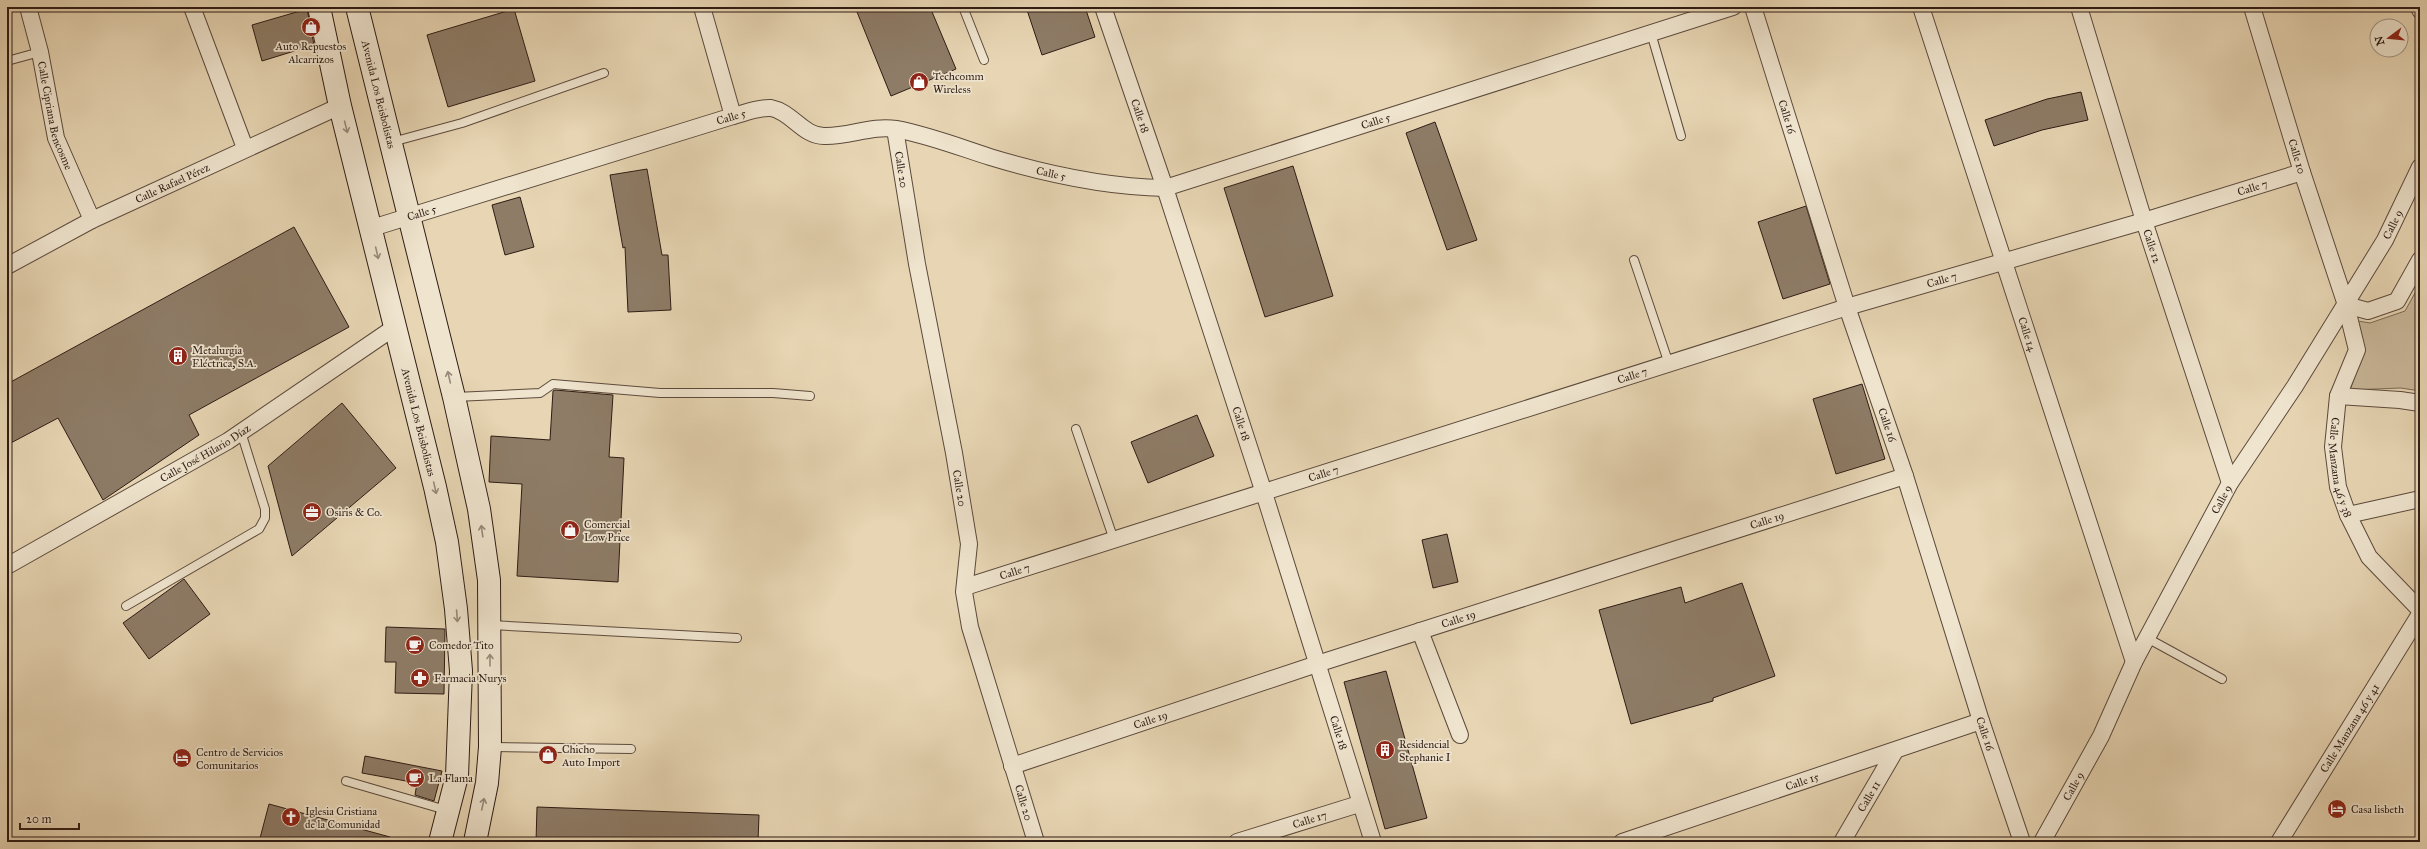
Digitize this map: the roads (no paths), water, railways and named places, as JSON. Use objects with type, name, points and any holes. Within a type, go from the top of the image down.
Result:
[{"type":"main road","name":"Avenida Los Beisbolistas","points":[[319,7],[340,106],[372,228],[447,542],[456,609],[461,671],[457,776],[440,842]]},
{"type":"main road","name":"Avenida Los Beisbolistas","points":[[356,7],[410,216],[454,397],[479,509],[489,580],[490,747],[487,783],[475,842]]},
{"type":"street","name":"Calle Cipriana Bencosme","points":[[28,7],[40,52],[56,138],[92,220]]},
{"type":"street","points":[[192,7],[245,148]]},
{"type":"street","points":[[702,7],[733,116]]},
{"type":"street","name":"Calle 18","points":[[1102,7],[1165,188],[1264,493],[1359,804],[1373,842]]},
{"type":"street","name":"Calle 5","points":[[372,228],[763,108],[772,108],[782,112],[812,134],[824,136],[874,129],[895,129],[992,157],[1089,180],[1128,187],[1165,188],[1733,7]]},
{"type":"street","name":"Calle 16","points":[[1753,7],[1847,307],[1905,476],[1981,721],[2022,842]]},
{"type":"street","name":"Calle 14","points":[[1921,7],[2134,662]]},
{"type":"street","name":"Calle 12","points":[[2079,7],[2144,221],[2230,483]]},
{"type":"street","name":"Calle 10","points":[[2252,7],[2302,172],[2346,305]]},
{"type":"street","name":"Calle Rafael Pérez","points":[[7,266],[92,220],[245,148],[340,106]]},
{"type":"street","name":"Calle 20","points":[[895,129],[917,264],[954,453],[969,544],[965,587],[970,627],[1036,842]]},
{"type":"street","name":"Calle 9","points":[[2042,842],[2101,736],[2134,662],[2230,483],[2346,305],[2385,240],[2420,167]]},
{"type":"street","name":"Calle 7","points":[[965,587],[1847,307],[2144,221],[2302,172]]},
{"type":"street","points":[[2346,305],[2368,311],[2397,301],[2420,260]]},
{"type":"street","name":"Calle Manzana 46 y 38","points":[[2346,305],[2357,350],[2338,396],[2333,447],[2338,488],[2348,515],[2369,557],[2420,610]]},
{"type":"street","name":"Calle José Hilario Díaz","points":[[7,566],[241,432],[395,327]]},
{"type":"street","points":[[2338,396],[2400,400],[2420,403]]},
{"type":"street","name":"Calle 19","points":[[1012,766],[1317,664],[1905,476]]},
{"type":"street","points":[[2348,515],[2420,499]]},
{"type":"street","name":"Calle Manzana 46 y 41","points":[[2279,842],[2420,614]]},
{"type":"street","points":[[1420,631],[1460,735]]},
{"type":"street","name":"Calle 15","points":[[1622,842],[1981,721]]},
{"type":"street","name":"Calle 11","points":[[1842,842],[1895,750]]},
{"type":"street","name":"Calle 17","points":[[1237,842],[1359,804]]},
{"type":"lane","points":[[963,7],[984,60]]},
{"type":"lane","points":[[1651,33],[1681,136]]},
{"type":"lane","points":[[7,61],[40,52]]},
{"type":"lane","points":[[391,142],[462,123],[604,73]]},
{"type":"lane","points":[[1634,260],[1668,364]]},
{"type":"lane","points":[[454,397],[540,393],[553,384],[660,393],[773,393],[810,396]]},
{"type":"lane","points":[[1076,429],[1114,540]]},
{"type":"lane","points":[[126,606],[259,529],[265,518],[265,509],[241,432]]},
{"type":"lane","points":[[490,625],[737,638]]},
{"type":"lane","points":[[2147,638],[2222,679]]},
{"type":"lane","points":[[490,747],[631,748]]},
{"type":"lane","points":[[346,781],[449,811]]},
{"type":"place","name":"Auto Repuestos Alcarrizos","points":[[311,27]]},
{"type":"place","name":"Techcomm Wireless","points":[[919,82]]},
{"type":"place","name":"Metalurgia Eléctrica, S.A.","points":[[178,356]]},
{"type":"place","name":"Osiris & Co.","points":[[312,512]]},
{"type":"place","name":"Comercial Low Price","points":[[570,530]]},
{"type":"place","name":"Comedor Tito","points":[[415,645]]},
{"type":"place","name":"Farmacia Nurys","points":[[420,678]]},
{"type":"place","name":"Residencial Stephanie I","points":[[1385,750]]},
{"type":"place","name":"Chicho Auto Import","points":[[548,755]]},
{"type":"place","name":"Centro de Servicios Comunitarios","points":[[182,758]]},
{"type":"place","name":"La Flama","points":[[415,778]]},
{"type":"place","name":"Casa lisbeth","points":[[2337,809]]},
{"type":"place","name":"Iglesia Cristiana de la Comunidad","points":[[291,817]]}]
